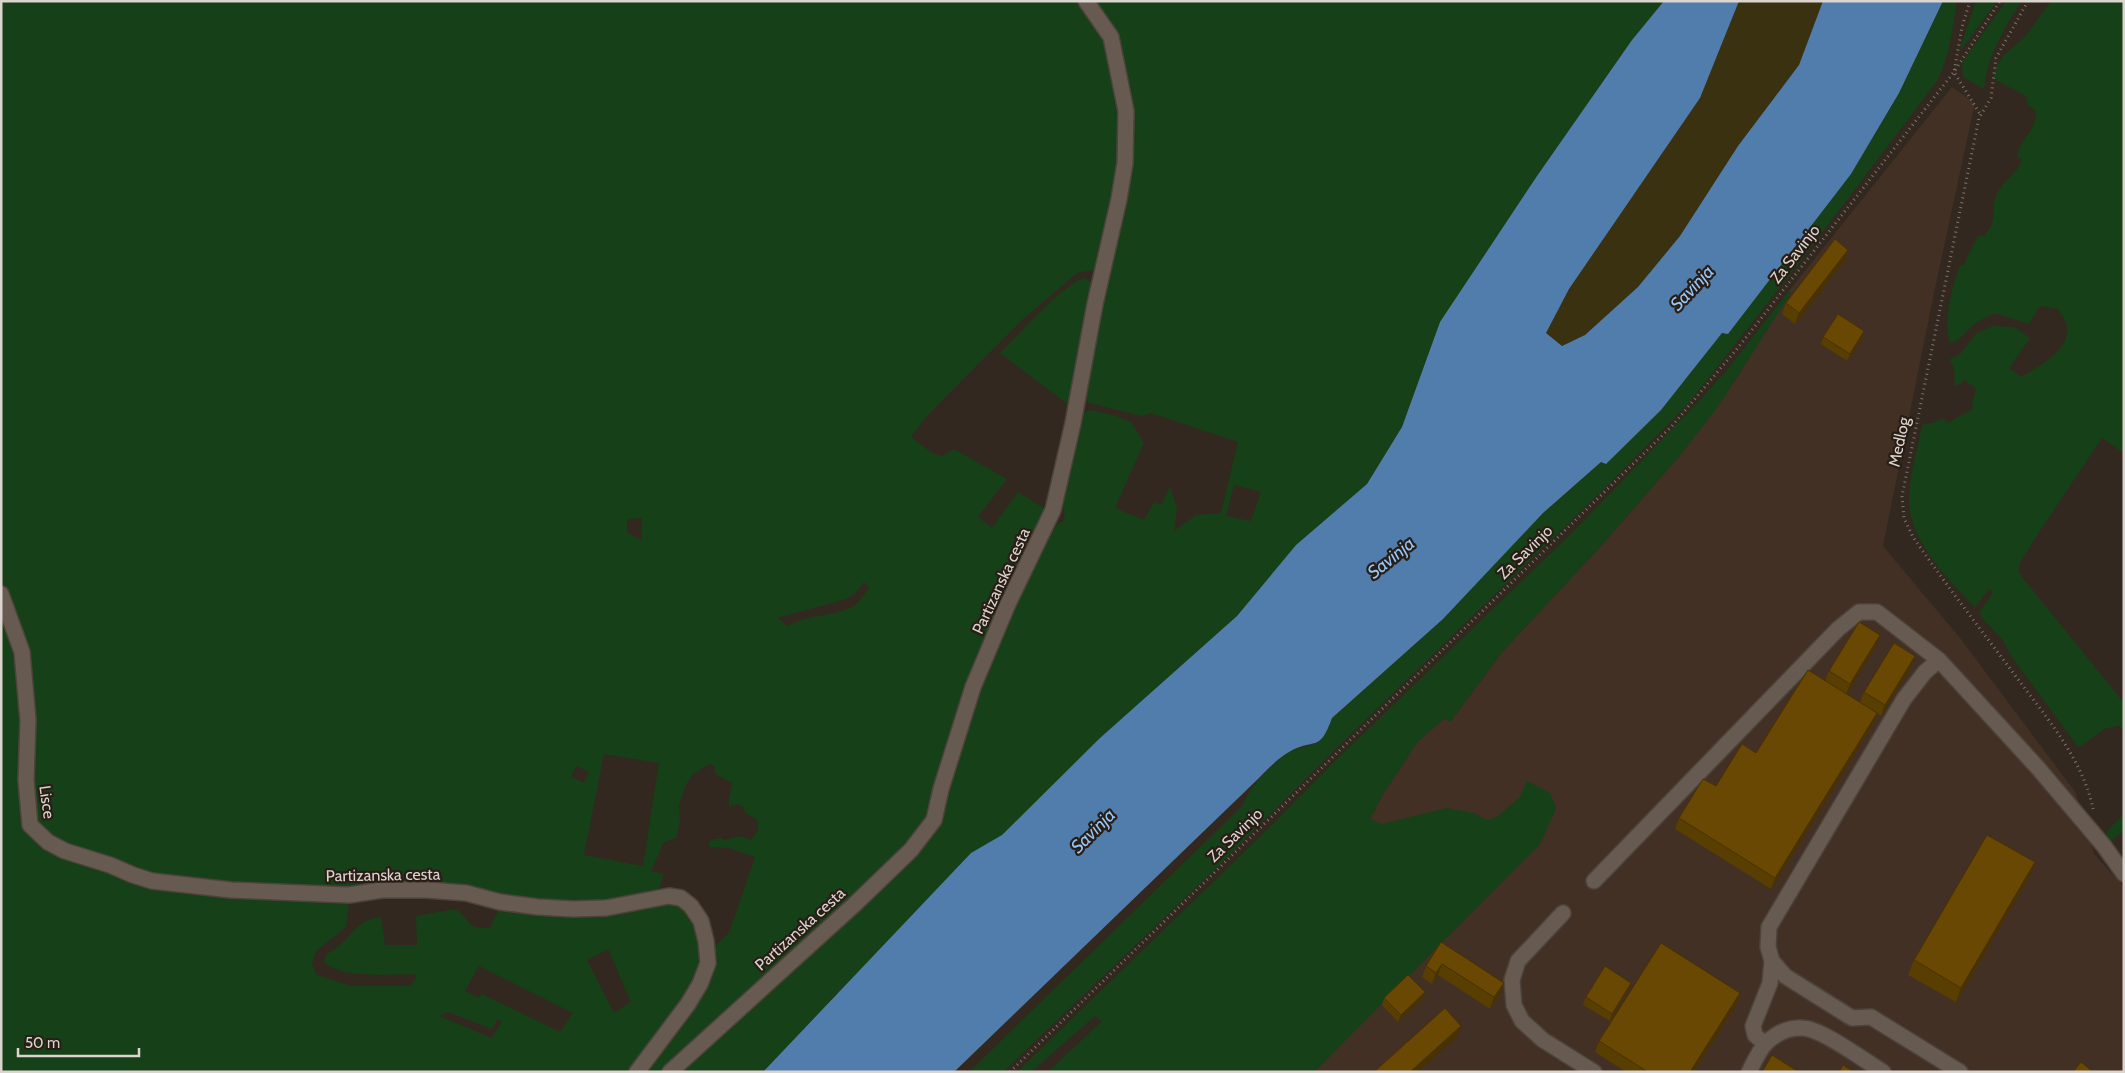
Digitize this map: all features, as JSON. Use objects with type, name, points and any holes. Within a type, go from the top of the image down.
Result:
[{"type":"street","name":"Partizanska cesta","points":[[670,1072],[855,904],[911,850],[934,820],[941,789],[973,688],[1004,614],[1053,510],[1071,431],[1095,304],[1120,199],[1125,162],[1126,111],[1111,37],[1086,1]]},
{"type":"street","name":"Lisce","points":[[1,594],[22,652],[28,720],[26,780],[30,825],[48,842],[65,851],[122,870]]},
{"type":"street","points":[[1594,881],[1838,629],[1859,612],[1877,612],[1939,660],[2038,768],[2104,846],[2124,874]]},
{"type":"street","points":[[1765,1044],[1755,1035],[1753,1026],[1770,983],[1772,961],[1768,947],[1769,927],[1904,699],[1925,672],[1939,660]]},
{"type":"street","name":"Partizanska cesta","points":[[122,870],[152,881],[230,890],[349,895],[382,890],[426,890],[466,893],[500,902],[538,907],[606,908],[669,896],[680,898],[691,906],[701,921],[706,941],[708,963],[700,984],[688,1004],[637,1072]]},
{"type":"street","points":[[1563,912],[1518,961],[1512,980],[1514,1005],[1522,1021],[1543,1040],[1594,1072]]},
{"type":"street","points":[[1772,961],[1785,976],[1852,1018],[1871,1017],[1960,1072]]},
{"type":"street","points":[[1749,1072],[1765,1044],[1778,1034],[1791,1028],[1803,1028],[1817,1032],[1883,1072]]},
{"type":"path","points":[[1970,1],[1962,27],[1954,72],[1980,114]]},
{"type":"path","name":"Za Savinjo","points":[[1010,1072],[1672,426],[1741,344],[1954,72],[2000,1]]},
{"type":"path","name":"Medlog","points":[[2028,1],[1996,58],[1990,98],[1980,114],[1908,457],[1902,496],[1904,518],[1913,537],[1928,560],[2039,707],[2069,751],[2089,790],[2094,815]]},
{"type":"shaded area","points":[[1952,87],[1975,103],[1935,288],[1883,546],[1960,638],[2076,793],[2094,854],[2124,887],[2124,1072],[1314,1072],[1374,1010],[1370,819],[1383,794],[1418,741],[1445,718],[1450,722],[1503,651],[1600,547],[1681,454],[1734,382],[1790,293],[1788,292]]},
{"type":"green space","points":[[1,1],[1079,1],[1106,42],[1120,112],[1119,162],[1100,262],[1094,270],[1077,273],[1022,320],[925,418],[911,437],[932,453],[942,456],[954,449],[1007,479],[978,517],[992,528],[1018,492],[1045,509],[1009,586],[962,699],[925,821],[853,900],[778,965],[662,1072],[1,1072],[1,607],[17,655],[20,681],[24,818],[29,830],[56,851],[120,873],[135,883],[233,897],[344,900],[349,907],[346,927],[316,951],[312,964],[317,975],[351,986],[411,986],[417,975],[355,973],[332,968],[324,962],[326,955],[340,945],[363,923],[381,917],[385,945],[417,945],[416,916],[455,909],[475,927],[490,928],[499,909],[585,914],[613,912],[657,904],[674,905],[686,911],[695,922],[704,956],[729,933],[755,857],[729,848],[709,847],[710,840],[721,838],[724,840],[741,836],[751,840],[758,830],[758,820],[745,813],[743,806],[737,804],[729,807],[732,783],[715,774],[715,766],[709,764],[693,774],[686,785],[679,805],[680,822],[676,838],[664,842],[651,871],[664,874],[658,892],[652,896],[604,903],[551,904],[510,898],[471,888],[431,884],[381,884],[356,889],[236,884],[142,873],[109,859],[68,847],[53,839],[38,822],[32,783],[29,677],[26,654],[1,581]],"holes":[[[642,518],[641,540],[627,533],[627,519]],[[864,582],[869,588],[856,604],[843,611],[803,619],[788,626],[777,618],[846,599],[855,594]],[[604,754],[659,763],[643,866],[584,855]],[[576,766],[589,772],[584,783],[571,776]],[[608,949],[631,1002],[614,1013],[587,960]],[[479,966],[573,1013],[560,1032],[482,994],[479,998],[465,991]],[[448,1012],[492,1029],[498,1019],[502,1021],[492,1038],[439,1016]]]},
{"type":"green space","points":[[1095,1],[1664,1],[1632,40],[1537,176],[1440,322],[1402,427],[1367,484],[1296,545],[1237,616],[1100,738],[1002,836],[971,853],[763,1072],[677,1072],[915,855],[959,749],[978,690],[1012,608],[1038,555],[1065,516],[1061,503],[1080,419],[1084,413],[1091,410],[1131,422],[1144,443],[1115,508],[1144,520],[1154,502],[1161,505],[1170,487],[1177,508],[1174,531],[1196,515],[1221,513],[1238,442],[1151,413],[1142,416],[1089,403],[1083,399],[1132,158]],"holes":[[[1234,485],[1261,492],[1251,521],[1226,516]]]},
{"type":"green space","points":[[1943,1],[1956,1],[1957,3],[1948,53],[1937,81],[1796,267],[1687,405],[1609,484],[1357,728],[1216,868],[1003,1072],[969,1072],[1242,806],[1250,791],[1267,770],[1290,751],[1319,741],[1327,730],[1332,718],[1443,619],[1543,513],[1601,462],[1691,374],[1695,365],[1723,332],[1728,333],[1851,174],[1899,93]]},
{"type":"green space","points":[[1976,1],[1997,1],[1961,50],[1960,48]]},
{"type":"green space","points":[[2006,1],[2021,1],[1993,54],[1984,89],[1963,77],[1962,63]]},
{"type":"green space","points":[[2052,1],[2124,1],[2124,453],[2102,438],[2036,537],[2020,563],[2018,572],[2124,703],[2124,736],[2120,725],[2104,729],[2078,747],[2012,657],[2002,639],[1981,617],[1980,612],[1993,592],[1989,589],[1975,607],[1953,584],[1922,543],[1914,527],[1909,497],[1912,470],[1922,425],[1936,422],[1943,418],[1949,423],[1973,409],[1972,403],[1976,390],[1964,380],[1961,384],[1955,386],[1954,368],[1949,360],[1960,354],[1977,333],[1993,326],[2014,327],[2030,338],[2009,368],[2021,377],[2053,356],[2065,341],[2066,323],[2058,309],[2040,306],[2029,324],[1995,313],[1979,321],[1959,339],[1950,343],[1947,324],[1951,293],[1960,265],[1964,266],[1978,236],[1984,236],[1991,225],[1997,193],[2020,164],[2022,159],[2017,157],[2019,150],[2031,130],[2035,118],[2036,111],[2028,105],[2026,96],[1994,79],[1995,71],[2006,53],[2028,33]]},
{"type":"green space","points":[[1084,278],[1092,283],[1094,289],[1070,406],[1000,353],[1065,289]]},
{"type":"green space","points":[[1788,292],[1791,293],[1717,408],[1681,454],[1600,547],[1503,651],[1450,722],[1445,718],[1418,741],[1383,794],[1370,819],[1382,824],[1447,808],[1474,813],[1487,820],[1497,817],[1520,797],[1527,781],[1550,793],[1556,808],[1540,844],[1314,1072],[1048,1072],[1102,1021],[1095,1016],[1031,1072],[1017,1072],[1271,826],[1340,756],[1574,531],[1727,370]]},
{"type":"green space","points":[[2124,814],[2124,831],[2109,842],[2106,838],[2108,830]]},
{"type":"sand","points":[[1739,1],[1823,1],[1799,65],[1738,146],[1680,236],[1638,287],[1585,335],[1562,346],[1546,333],[1569,289],[1700,98]]},
{"type":"water","name":"Savinja","points":[[1664,1],[1739,1],[1700,98],[1569,289],[1546,333],[1562,346],[1585,335],[1638,287],[1680,236],[1738,146],[1799,65],[1823,1],[1943,1],[1899,93],[1851,174],[1728,334],[1722,333],[1661,410],[1606,464],[1601,462],[1543,513],[1443,619],[1332,718],[1320,741],[1289,752],[1273,764],[954,1072],[763,1072],[971,853],[1002,835],[1100,738],[1237,616],[1296,545],[1367,484],[1402,427],[1440,322],[1537,176],[1632,40]]},
{"type":"building","points":[[1835,239],[1848,250],[1799,313],[1786,303]]},
{"type":"building","points":[[1838,314],[1864,331],[1850,354],[1823,337]]},
{"type":"building","points":[[1859,622],[1880,635],[1850,684],[1829,671]]},
{"type":"building","points":[[1894,643],[1915,656],[1885,705],[1864,692]]},
{"type":"building","points":[[1808,670],[1877,713],[1775,878],[1679,818],[1703,779],[1716,786],[1742,744],[1756,753]]},
{"type":"building","points":[[1987,835],[2035,862],[1961,988],[1914,960]]},
{"type":"building","points":[[1441,942],[1504,983],[1494,997],[1442,964],[1436,973],[1426,966]]},
{"type":"building","points":[[1661,943],[1740,993],[1690,1072],[1648,1072],[1599,1041]]},
{"type":"building","points":[[1605,966],[1631,983],[1612,1014],[1586,997]]},
{"type":"building","points":[[1408,975],[1425,992],[1401,1015],[1384,998]]},
{"type":"building","points":[[1445,1008],[1461,1026],[1410,1072],[1374,1072]]},
{"type":"building","points":[[1772,1055],[1799,1072],[1762,1072]]},
{"type":"building","points":[[2081,1062],[2093,1072],[2073,1072]]},
{"type":"building","points":[[1843,1065],[1854,1072],[1839,1072]]}]
